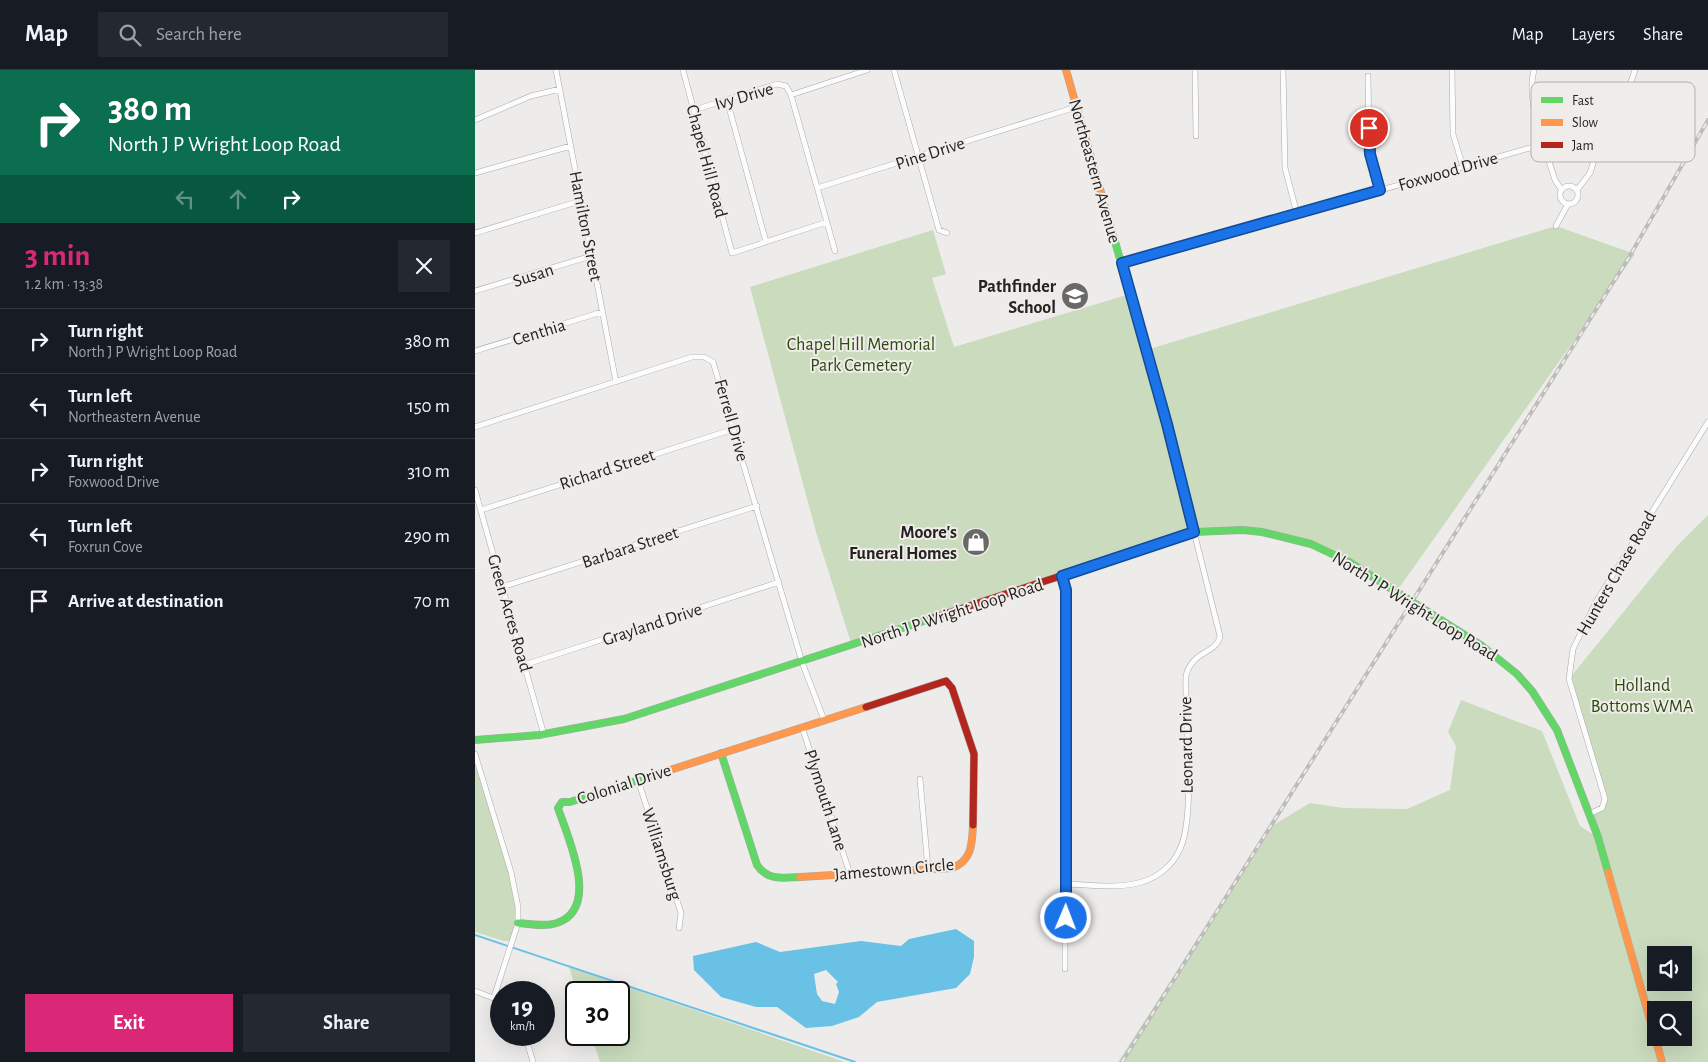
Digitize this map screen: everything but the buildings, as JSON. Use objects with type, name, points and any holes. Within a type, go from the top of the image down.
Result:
[{"type":"street","name":"Hamilton Street","points":[[556,70],[616,382]]},
{"type":"street","name":"Chapel Hill Road","points":[[683,70],[732,252],[766,242]]},
{"type":"street","name":"Ivy Drive","points":[[791,95],[867,70]]},
{"type":"street","points":[[894,70],[939,230],[947,233]]},
{"type":"street","name":"Northeastern Avenue","points":[[1066,70],[1167,424],[1194,532]]},
{"type":"street","points":[[1195,70],[1196,136]]},
{"type":"street","points":[[1283,70],[1285,168],[1297,214]]},
{"type":"street","points":[[1452,70],[1453,134],[1463,167]]},
{"type":"street","points":[[1631,82],[1635,70]]},
{"type":"street","points":[[1368,76],[1369,145],[1380,190]]},
{"type":"street","name":"Ivy Drive","points":[[694,110],[777,84],[786,86],[791,95],[817,188]]},
{"type":"street","points":[[475,120],[544,92],[560,89]]},
{"type":"street","points":[[727,100],[766,242],[827,222]]},
{"type":"street","name":"Pine Drive","points":[[817,188],[1076,107]]},
{"type":"street","points":[[475,173],[571,146]]},
{"type":"street","name":"Foxwood Drive","points":[[1122,263],[1531,148]]},
{"type":"street","points":[[1550,162],[1555,180],[1561,189],[1560,196],[1564,203],[1568,204]]},
{"type":"street","points":[[1556,226],[1568,204],[1577,200],[1577,190],[1590,173],[1593,162]]},
{"type":"street","points":[[1561,189],[1569,185],[1577,190]]},
{"type":"street","points":[[817,188],[835,251]]},
{"type":"street","points":[[475,233],[581,202]]},
{"type":"street","name":"Susan","points":[[475,291],[591,256]]},
{"type":"street","name":"Centhia","points":[[475,351],[602,312]]},
{"type":"street","name":"Ferrell Drive","points":[[475,427],[692,357],[708,358],[713,362],[717,370],[802,662]]},
{"type":"street","name":"Hunters Chase Road","points":[[1589,814],[1602,808],[1605,799],[1569,679],[1573,649],[1596,602],[1708,422]]},
{"type":"street","name":"Richard Street","points":[[481,510],[734,429]]},
{"type":"street","name":"Green Acres Road","points":[[475,490],[544,735]]},
{"type":"street","name":"Barbara Street","points":[[503,587],[757,506]]},
{"type":"street","name":"North J P Wright Loop Road","points":[[475,740],[544,735],[605,724],[642,714],[1194,532],[1243,530],[1262,532],[1311,544],[1349,562],[1482,646],[1517,674],[1544,708],[1557,730],[1598,837],[1662,1062]]},
{"type":"street","name":"Leonard Drive","points":[[1066,884],[1123,885],[1143,882],[1167,868],[1183,842],[1187,798],[1186,676],[1194,659],[1217,645],[1220,636],[1194,532]]},
{"type":"street","points":[[1062,576],[1066,590],[1065,969]]},
{"type":"street","name":"Grayland Drive","points":[[524,665],[779,582]]},
{"type":"street","points":[[802,662],[824,720]]},
{"type":"street","name":"Colonial Drive","points":[[518,923],[547,925],[560,922],[572,913],[579,903],[580,883],[558,808],[562,802],[570,802],[946,681]]},
{"type":"street","name":"Jamestown Circle","points":[[721,753],[757,865],[763,874],[776,878],[928,869],[961,865],[971,850],[974,754],[952,688],[946,681]]},
{"type":"street","name":"Plymouth Lane","points":[[802,727],[849,874]]},
{"type":"street","points":[[475,754],[511,872],[518,907],[518,923],[499,981]]},
{"type":"street","points":[[920,779],[928,869]]},
{"type":"street","name":"Williamsburg","points":[[638,780],[681,913],[679,928]]},
{"type":"street","points":[[475,991],[490,996]]},
{"type":"street","points":[[528,1046],[533,1062]]},
{"type":"green space","name":"Chapel Hill Memorial Park Cemetery","points":[[1556,226],[1635,254],[1397,591],[1330,553],[1262,532],[1194,532],[852,646],[816,532],[750,287],[933,230],[946,274],[932,278],[954,347],[1130,294],[1146,350]]},
{"type":"green space","name":"Holland Bottoms WMA","points":[[1708,515],[1708,1062],[1118,1062],[1270,827],[1310,803],[1343,808],[1407,809],[1450,790],[1456,746],[1448,732],[1461,700],[1542,731],[1580,826],[1597,837],[1591,814],[1602,808],[1605,799],[1569,679],[1677,546]]},
{"type":"green space","points":[[475,754],[518,907],[513,941],[504,941],[475,932]]},
{"type":"green space","points":[[569,967],[610,981],[573,981]]},
{"type":"green space","points":[[630,988],[845,1062],[600,1062],[595,1046],[630,1046]]},
{"type":"water","points":[[956,929],[974,941],[974,957],[970,974],[956,988],[877,1002],[859,1017],[832,1026],[806,1028],[777,1007],[756,1007],[721,997],[694,970],[693,956],[756,942],[780,952],[861,941],[901,946],[909,939]],"holes":[[[826,970],[838,982],[836,984],[839,992],[835,1004],[822,1001],[817,994],[814,974]]]},
{"type":"waterway","points":[[475,935],[855,1062]]},
{"type":"railway","points":[[1695,143],[1708,120]]},
{"type":"railway","points":[[1122,1062],[1628,259],[1684,162]]},
{"type":"traffic: fast","points":[[1114,238],[1167,424],[1192,526]]},
{"type":"traffic: fast","points":[[1194,532],[1243,530],[1262,532],[1311,544],[1349,562],[1482,646]]},
{"type":"traffic: fast","points":[[475,740],[539,735],[624,719],[930,619]]},
{"type":"traffic: fast","points":[[1482,646],[1517,674],[1532,691],[1557,730],[1598,837],[1608,872]]},
{"type":"traffic: fast","points":[[721,753],[757,865],[766,874],[771,876],[782,878],[800,877]]},
{"type":"traffic: fast","points":[[518,923],[543,925],[557,923],[570,915],[577,903],[579,888],[578,871],[558,808],[562,802],[570,802],[664,772]]},
{"type":"traffic: slow","points":[[1066,70],[1114,238]]},
{"type":"traffic: slow","points":[[664,772],[866,707]]},
{"type":"traffic: slow","points":[[800,877],[952,868],[964,861],[970,851],[973,825]]},
{"type":"traffic: slow","points":[[1608,872],[1662,1062]]},
{"type":"traffic: jam","points":[[930,619],[1194,532],[1192,526]]},
{"type":"traffic: jam","points":[[866,707],[946,681],[952,688],[974,754],[973,825]]},
{"type":"place","name":"Pathfinder School","points":[[1075,296]]},
{"type":"place","name":"Moore's Funeral Homes","points":[[976,542]]},
{"type":"route","points":[[1066,918],[1066,590],[1062,576],[1194,532],[1167,424],[1122,263],[1380,190],[1370,154],[1369,128]]}]
